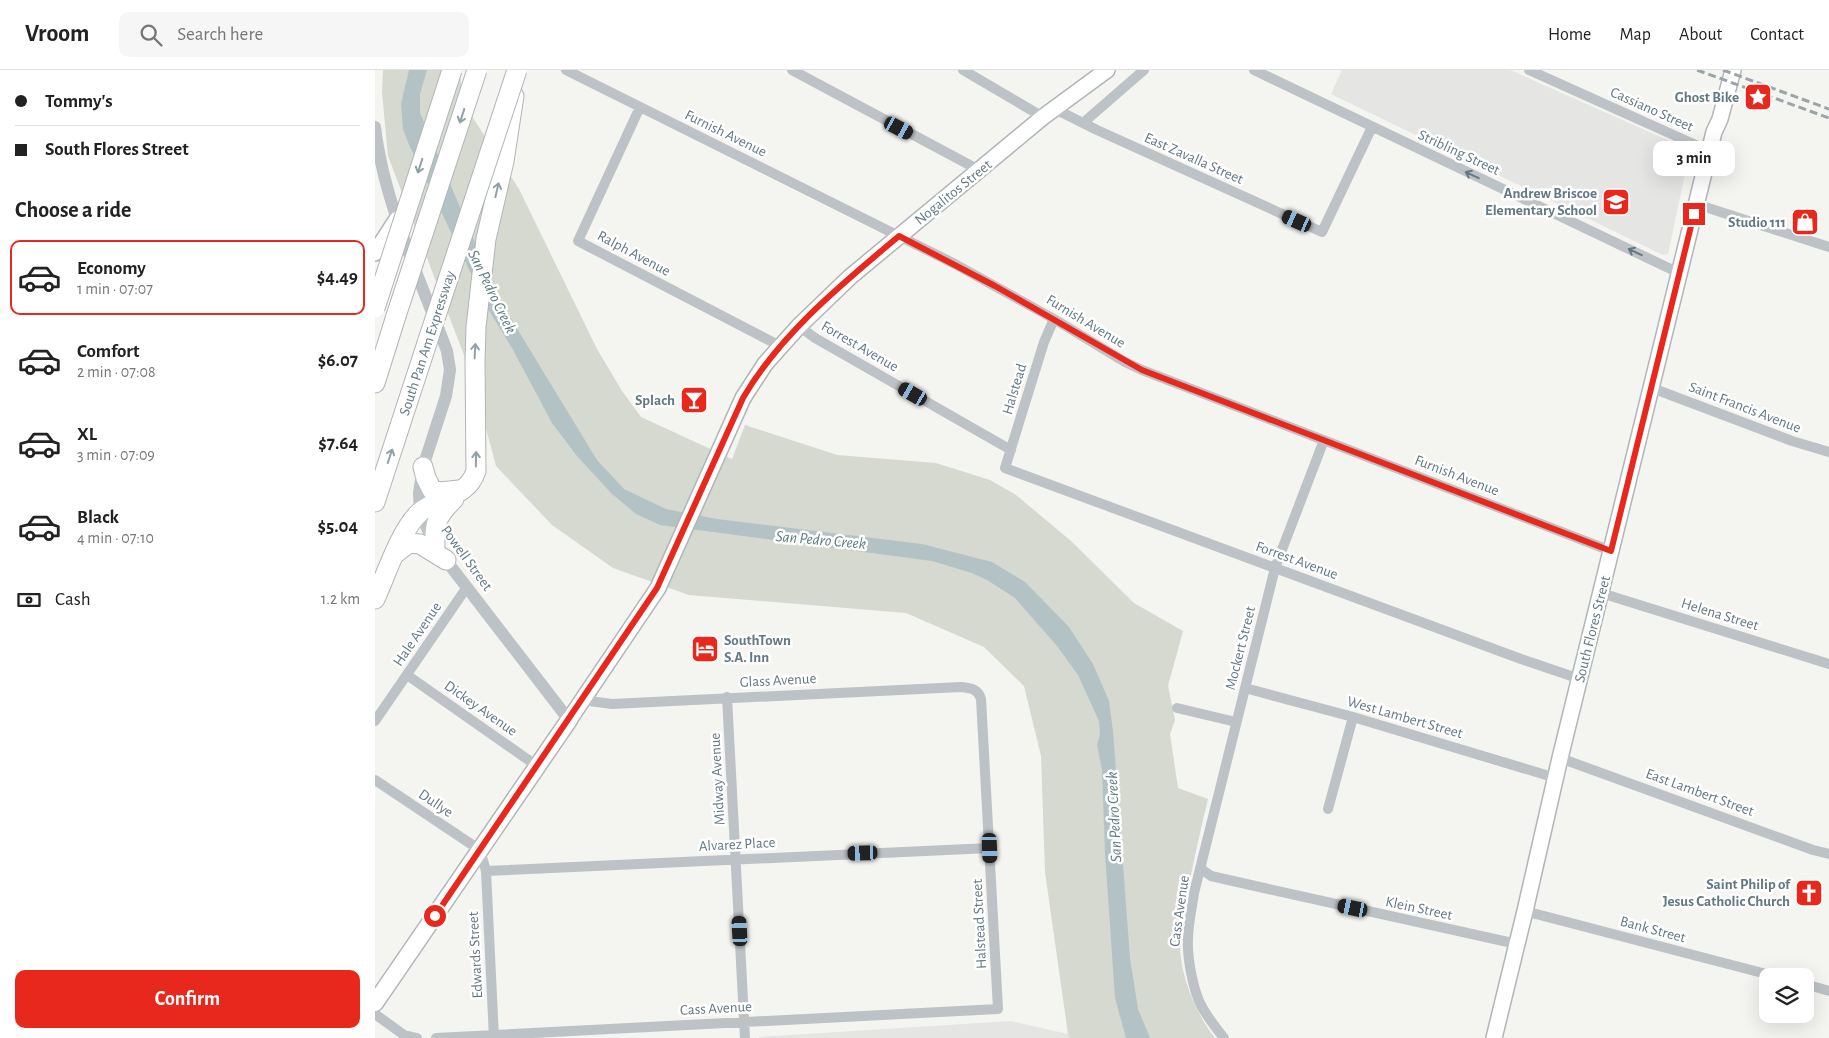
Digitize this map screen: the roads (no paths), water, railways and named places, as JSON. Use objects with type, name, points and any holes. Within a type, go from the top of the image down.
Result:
[{"type":"highway","points":[[375,308],[452,70]]},
{"type":"highway","points":[[375,383],[477,70]]},
{"type":"highway","points":[[440,553],[434,528],[438,517],[473,478],[475,470],[476,327],[490,221],[504,161],[517,70]]},
{"type":"highway","name":"South Pan Am Expressway","points":[[375,502],[517,70]]},
{"type":"highway","points":[[423,467],[425,478],[432,490],[452,492],[465,488]]},
{"type":"highway","points":[[375,599],[409,527],[420,512],[465,488]]},
{"type":"highway","points":[[396,553],[409,543],[420,544],[440,553]]},
{"type":"main road","name":"Nogalitos Street","points":[[375,1003],[657,588],[743,398],[751,384],[780,346],[850,277],[1049,113],[1105,70]]},
{"type":"main road","name":"South Flores Street","points":[[1714,132],[1712,115],[1722,70]]},
{"type":"main road","name":"South Flores Street","points":[[1494,1038],[1560,758],[1709,151],[1733,70]]},
{"type":"main road","points":[[375,253],[397,219]]},
{"type":"main road","points":[[375,285],[389,251],[397,219]]},
{"type":"street","name":"Furnish Avenue","points":[[566,70],[899,236],[1054,319],[1125,362],[1142,370],[1611,551]]},
{"type":"street","points":[[791,70],[979,170]]},
{"type":"street","name":"East Zavalla Street","points":[[963,70],[1049,113],[1083,123],[1322,232],[1372,127]]},
{"type":"street","points":[[1083,123],[1144,70]]},
{"type":"street","name":"Stribling Street","points":[[1254,70],[1679,273]]},
{"type":"street","name":"Cassiano Street","points":[[1529,70],[1709,151]]},
{"type":"street","name":"Ralph Avenue","points":[[641,107],[578,241],[780,346]]},
{"type":"street","name":"Powell Street","points":[[375,127],[387,189],[447,351],[449,370],[446,396],[423,467],[419,493],[420,512],[440,553],[569,720]]},
{"type":"street","points":[[1696,204],[1829,247]]},
{"type":"street","name":"Halstead","points":[[1005,468],[1044,342],[1054,319]]},
{"type":"street","name":"Forrest Avenue","points":[[799,326],[815,338],[1011,450]]},
{"type":"street","name":"Saint Francis Avenue","points":[[1652,388],[1792,441],[1829,452]]},
{"type":"street","name":"Mockert Street","points":[[1200,868],[1275,568],[1324,440]]},
{"type":"street","name":"Forrest Avenue","points":[[1005,468],[1521,659],[1580,679]]},
{"type":"street","name":"Hale Avenue","points":[[375,722],[467,587]]},
{"type":"street","name":"Helena Street","points":[[1601,593],[1829,664]]},
{"type":"street","name":"Dickey Avenue","points":[[407,675],[537,766]]},
{"type":"street","name":"Glass Avenue","points":[[582,700],[612,704],[961,687],[975,690]]},
{"type":"street","name":"West Lambert Street","points":[[1245,688],[1353,717],[1556,778]]},
{"type":"street","name":"Halstead Street","points":[[975,690],[981,699],[998,1009]]},
{"type":"street","name":"Midway Avenue","points":[[727,698],[745,1038]]},
{"type":"street","points":[[1177,708],[1236,722]]},
{"type":"street","points":[[1327,809],[1353,717]]},
{"type":"street","name":"East Lambert Street","points":[[1560,758],[1813,850],[1829,854]]},
{"type":"street","name":"Dullye","points":[[375,780],[480,850]]},
{"type":"street","name":"Alvarez Place","points":[[485,871],[990,848]]},
{"type":"street","name":"Edwards Street","points":[[480,850],[485,871],[494,1036]]},
{"type":"street","name":"Klein Street","points":[[1200,868],[1211,876],[1517,944]]},
{"type":"street","name":"Cass Avenue","points":[[1200,868],[1189,929],[1188,954],[1200,1005],[1224,1038]]},
{"type":"street","name":"Bank Street","points":[[1525,911],[1759,972]]},
{"type":"street","points":[[1814,987],[1829,991]]},
{"type":"street","name":"Cass Avenue","points":[[436,1038],[998,1009]]},
{"type":"street","points":[[375,1014],[404,1034],[417,1038]]},
{"type":"water","name":"San Pedro Creek","points":[[409,70],[427,70],[420,94],[420,113],[499,299],[597,460],[624,489],[666,509],[717,519],[922,544],[992,562],[1025,582],[1069,627],[1093,664],[1109,701],[1113,731],[1130,958],[1138,1009],[1150,1038],[1126,1038],[1115,998],[1105,853],[1102,770],[1097,745],[1100,734],[1099,721],[1078,675],[1057,646],[1015,598],[972,573],[932,561],[660,525],[636,514],[611,493],[577,456],[552,423],[512,348],[488,309],[409,145],[403,129],[401,104]]},
{"type":"railway","points":[[1697,70],[1829,118]]},
{"type":"railway","points":[[1723,70],[1829,109]]},
{"type":"place","name":"Ghost Bike","points":[[1758,97]]},
{"type":"place","name":"Andrew Briscoe Elementary School","points":[[1616,202]]},
{"type":"place","name":"Studio 111","points":[[1805,222]]},
{"type":"place","name":"Splach","points":[[694,400]]},
{"type":"place","name":"SouthTown S.A. Inn","points":[[705,649]]},
{"type":"place","name":"Saint Philip of Jesus Catholic Church","points":[[1809,893]]}]
